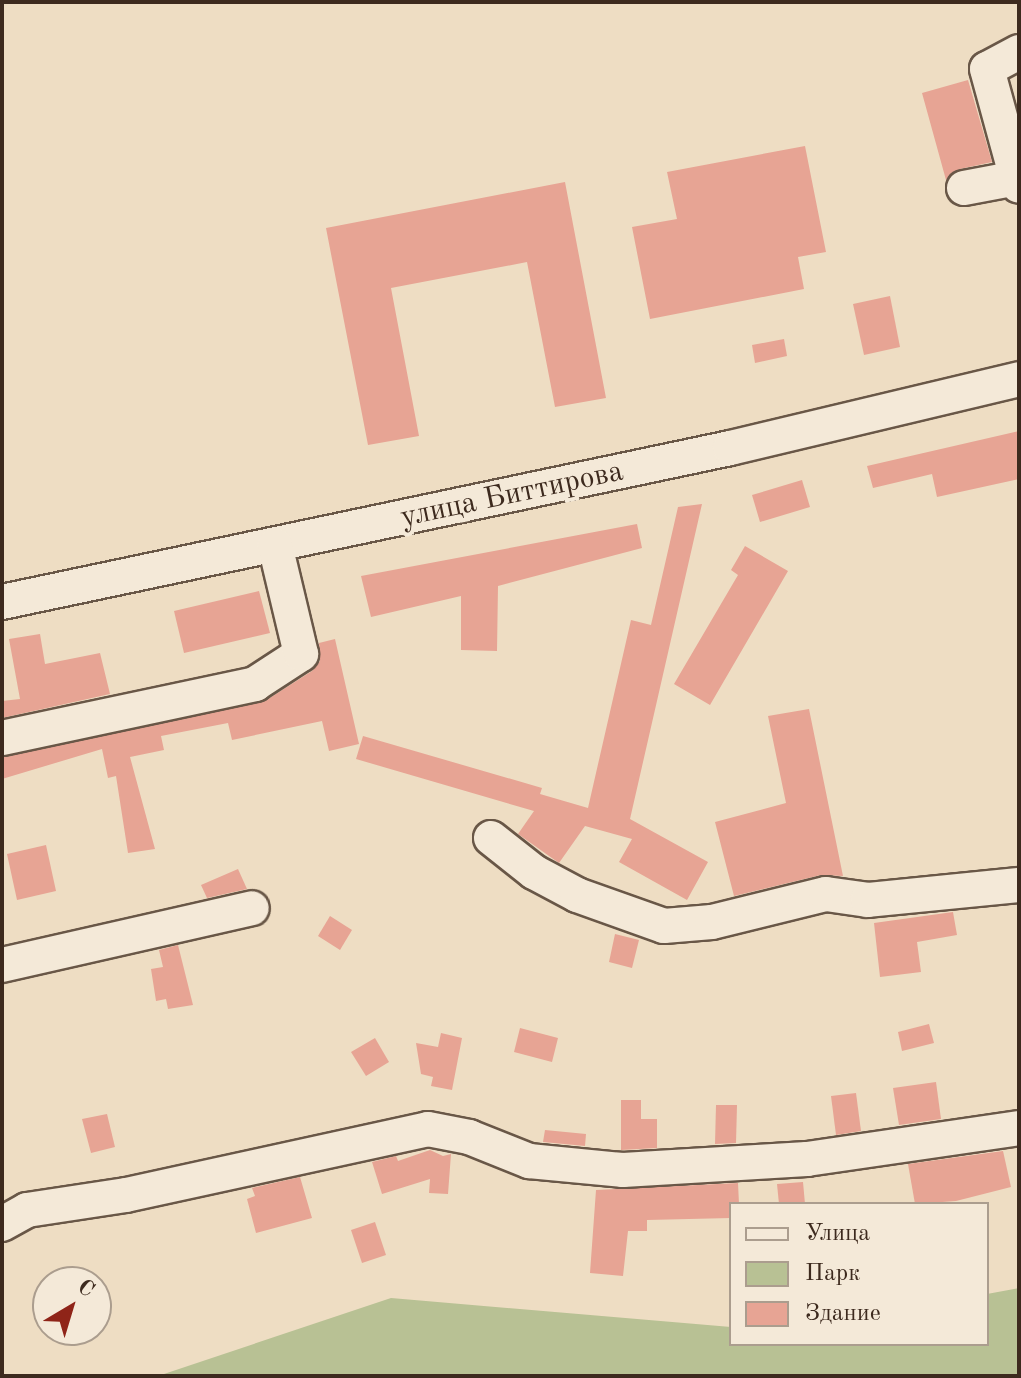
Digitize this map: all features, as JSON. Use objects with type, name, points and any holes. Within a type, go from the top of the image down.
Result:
[{"type":"street","points":[[964,188],[1018,182],[1010,117],[987,69],[1019,52]]},
{"type":"street","name":"улица Биттирова","points":[[2,602],[730,448],[1019,379]]},
{"type":"street","points":[[2,738],[255,684],[301,654],[275,545]]},
{"type":"street","points":[[491,838],[534,872],[577,895],[664,926],[712,922],[826,894],[868,900],[1019,885]]},
{"type":"street","points":[[2,965],[252,908]]},
{"type":"street","points":[[2,1224],[27,1210],[126,1195],[428,1129],[469,1137],[529,1161],[623,1170],[807,1159],[1019,1128]]},
{"type":"green space","points":[[1019,1288],[1019,1376],[158,1376],[391,1298],[729,1327],[729,1346],[989,1346],[989,1294]]},
{"type":"building","points":[[968,80],[992,162],[960,169],[946,180],[922,93]]},
{"type":"building","points":[[805,146],[826,252],[798,257],[804,289],[650,319],[632,227],[677,219],[667,172]]},
{"type":"building","points":[[565,182],[606,398],[555,407],[527,262],[391,288],[419,436],[368,445],[326,228]]},
{"type":"building","points":[[890,296],[900,347],[864,355],[853,304]]},
{"type":"building","points":[[784,339],[787,356],[755,363],[752,345]]},
{"type":"building","points":[[1019,431],[1019,479],[937,497],[932,474],[873,488],[867,466]]},
{"type":"building","points":[[802,480],[810,507],[760,522],[752,495]]},
{"type":"building","points":[[702,504],[630,819],[708,862],[687,900],[619,862],[632,839],[585,826],[559,863],[518,834],[534,811],[356,759],[363,736],[542,788],[540,794],[588,808],[631,620],[651,625],[678,507]]},
{"type":"building","points":[[637,524],[642,548],[498,586],[497,651],[461,650],[461,596],[371,617],[361,576]]},
{"type":"building","points":[[745,546],[788,571],[710,705],[674,684],[738,575],[731,570]]},
{"type":"building","points":[[259,591],[270,633],[184,653],[174,611]]},
{"type":"building","points":[[40,634],[45,664],[100,653],[110,694],[2,718],[2,701],[20,699],[9,639]]},
{"type":"building","points":[[335,639],[359,744],[329,751],[322,721],[232,740],[228,723],[161,736],[164,750],[130,757],[155,849],[128,853],[116,776],[108,778],[102,749],[2,779],[2,757],[265,701],[312,671],[320,661],[319,643]]},
{"type":"building","points":[[809,709],[843,876],[821,875],[734,896],[715,822],[786,803],[768,716]]},
{"type":"building","points":[[46,845],[56,891],[17,900],[7,854]]},
{"type":"building","points":[[238,869],[247,889],[207,898],[201,885]]},
{"type":"building","points":[[953,912],[957,935],[917,942],[921,972],[880,977],[874,923]]},
{"type":"building","points":[[330,916],[352,930],[340,950],[318,936]]},
{"type":"building","points":[[615,934],[639,940],[632,968],[609,962]]},
{"type":"building","points":[[178,945],[193,1005],[168,1009],[166,999],[156,1001],[151,969],[163,967],[159,950]]},
{"type":"building","points":[[929,1024],[934,1043],[902,1051],[898,1032]]},
{"type":"building","points":[[520,1028],[558,1038],[552,1062],[514,1052]]},
{"type":"building","points":[[441,1033],[462,1038],[452,1090],[431,1086],[433,1077],[421,1074],[416,1043],[438,1047]]},
{"type":"building","points":[[375,1038],[389,1062],[366,1076],[351,1052]]},
{"type":"building","points":[[936,1082],[941,1119],[899,1125],[893,1088]]},
{"type":"building","points":[[856,1093],[861,1131],[836,1135],[831,1096]]},
{"type":"building","points":[[621,1100],[641,1100],[641,1119],[657,1119],[657,1148],[621,1150]]},
{"type":"building","points":[[716,1105],[737,1105],[736,1143],[715,1144]]},
{"type":"building","points":[[107,1114],[115,1147],[91,1153],[82,1119]]},
{"type":"building","points":[[545,1130],[586,1134],[585,1146],[543,1142]]},
{"type":"building","points":[[430,1150],[443,1156],[451,1154],[448,1194],[429,1193],[430,1179],[382,1194],[372,1162],[396,1156],[398,1161]]},
{"type":"building","points":[[1003,1151],[1011,1187],[956,1201],[915,1202],[908,1164]]},
{"type":"building","points":[[300,1177],[312,1218],[256,1233],[247,1199],[255,1196],[252,1188]]},
{"type":"building","points":[[803,1182],[805,1202],[779,1202],[777,1184]]},
{"type":"building","points":[[738,1183],[739,1202],[729,1202],[729,1218],[647,1220],[647,1231],[628,1231],[623,1276],[590,1273],[596,1190]]},
{"type":"building","points":[[375,1222],[386,1255],[362,1263],[351,1230]]}]
